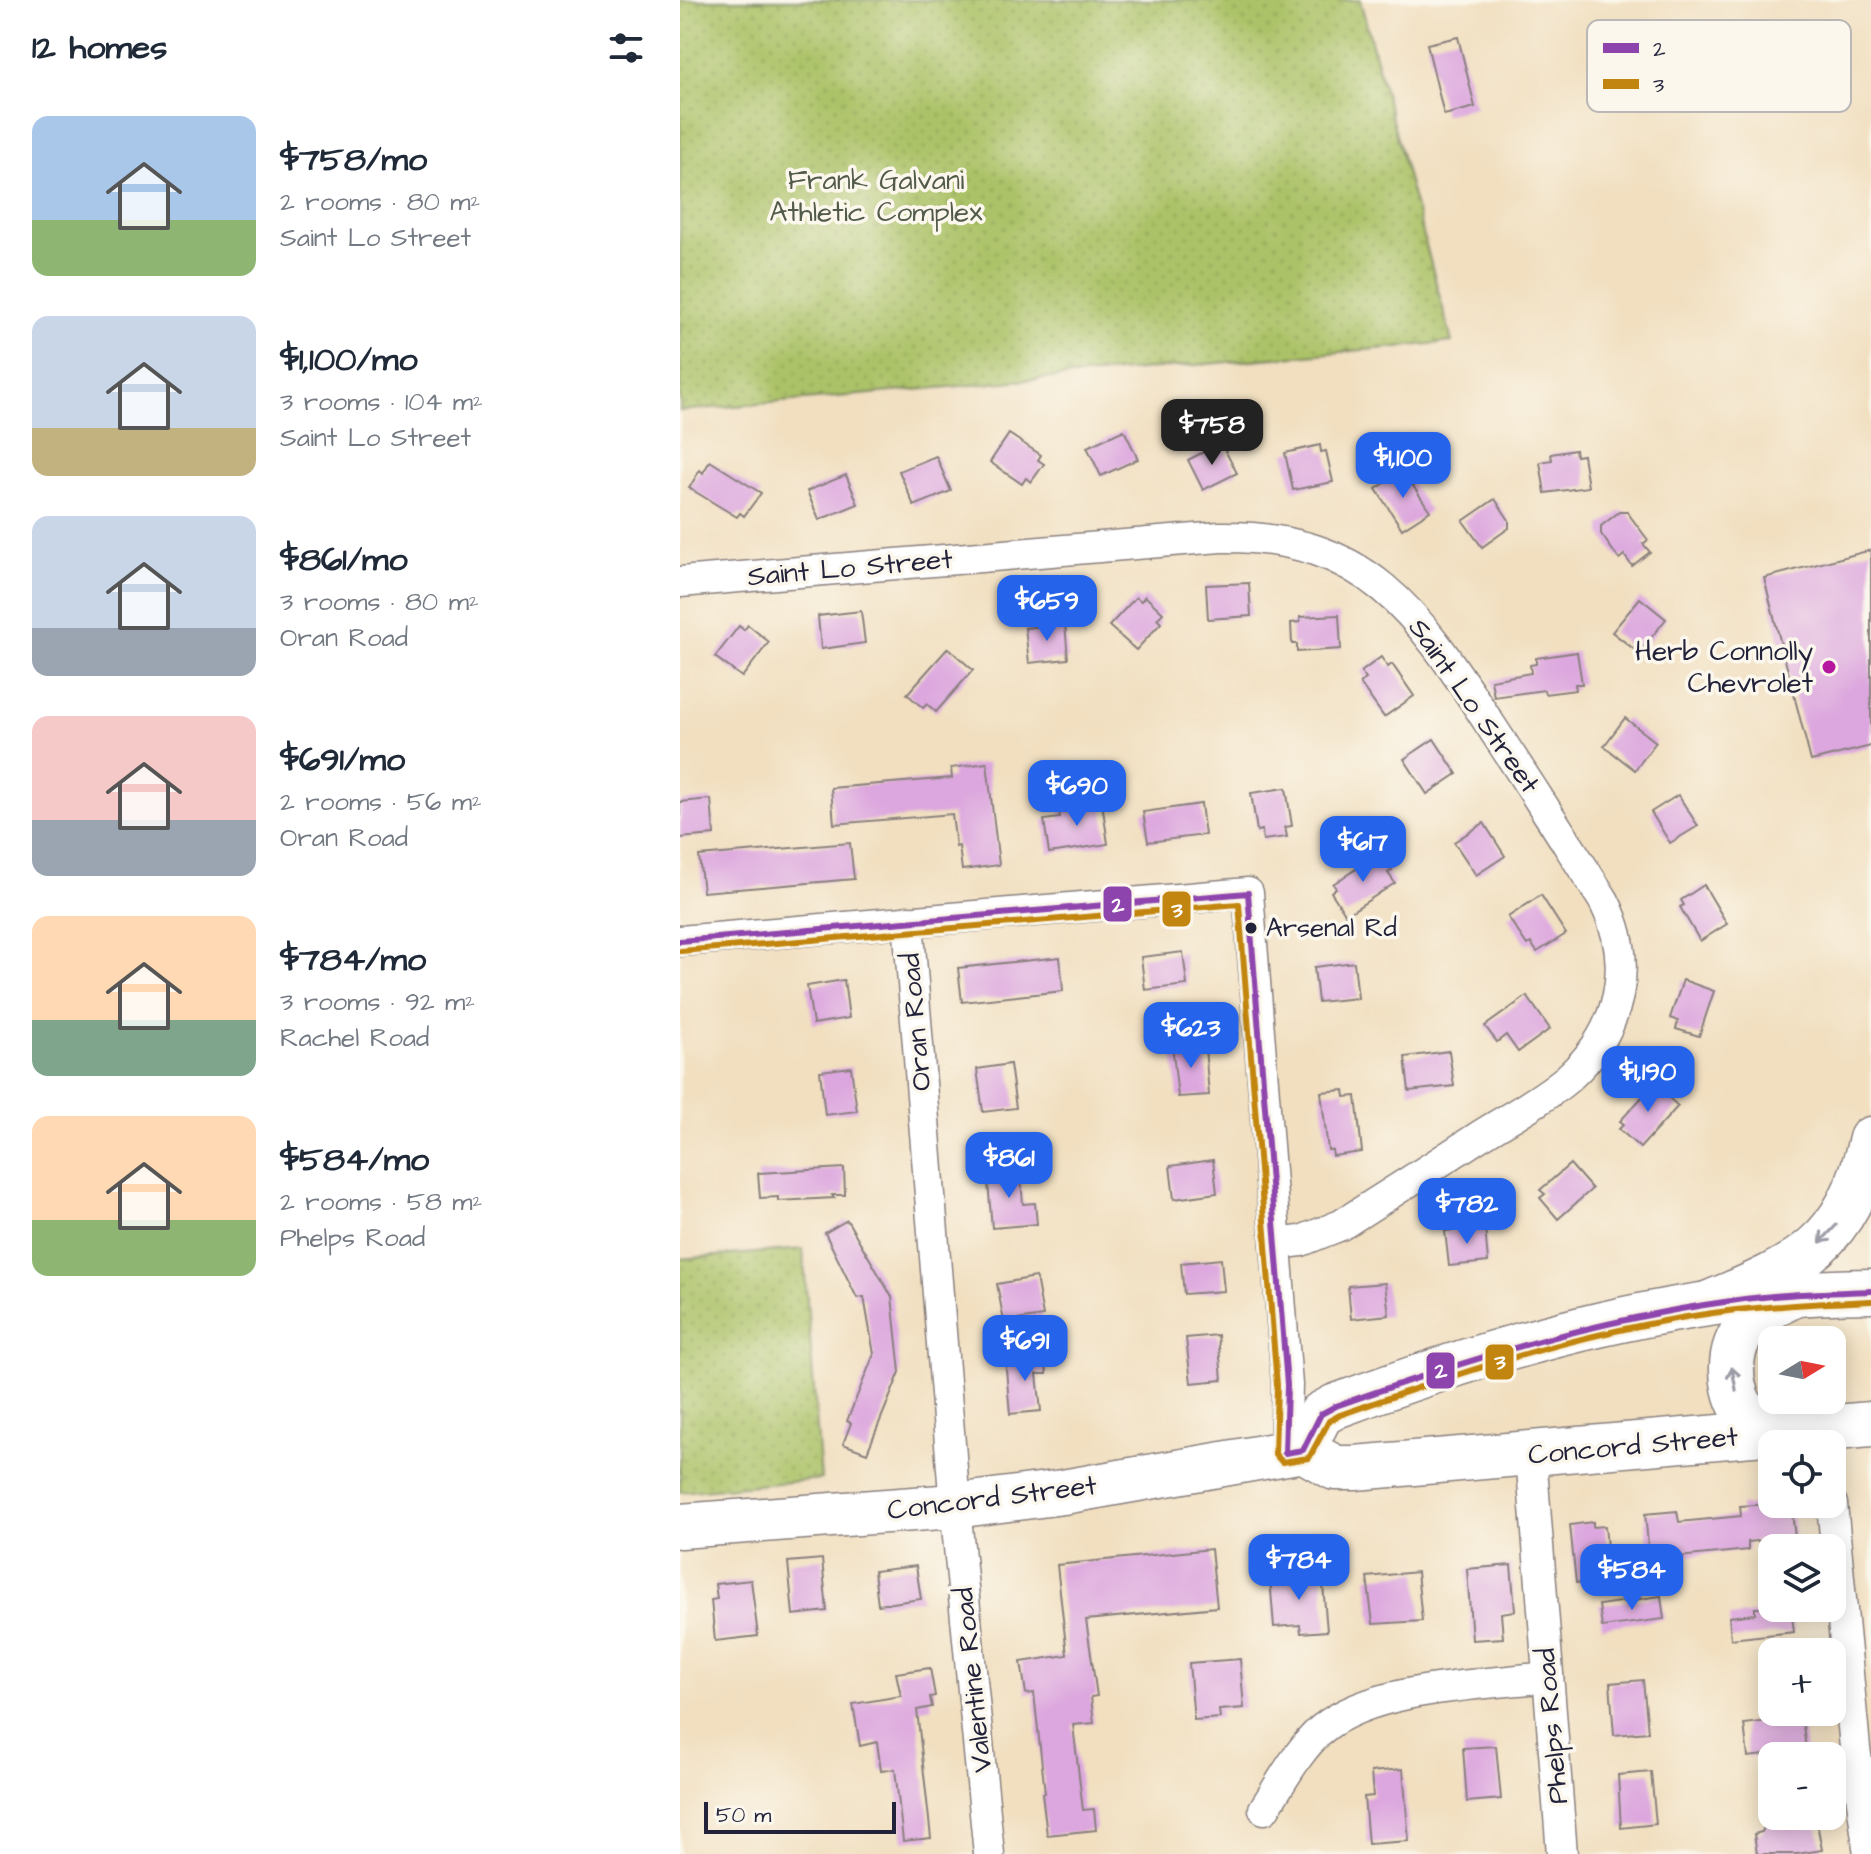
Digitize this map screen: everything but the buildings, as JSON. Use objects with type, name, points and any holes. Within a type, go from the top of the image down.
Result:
[{"type":"main road","points":[[1707,1304],[1777,1273],[1827,1237],[1843,1217],[1856,1192],[1871,1139]]},
{"type":"main road","points":[[1294,1452],[1321,1414],[1379,1391],[1538,1340],[1649,1313],[1707,1304],[1796,1294],[1871,1291]]},
{"type":"main road","points":[[1793,1430],[1759,1421],[1742,1406],[1732,1380],[1731,1355],[1741,1332],[1756,1316],[1796,1294]]},
{"type":"main road","name":"Concord Street","points":[[1839,1430],[1871,1424]]},
{"type":"main road","name":"Concord Street","points":[[680,1526],[955,1506],[1063,1492],[1294,1452],[1335,1468],[1758,1439]]},
{"type":"street","name":"Saint Lo Street","points":[[680,582],[1252,536],[1311,547],[1340,559],[1391,594],[1415,618],[1454,669],[1615,921],[1621,945],[1622,972],[1618,997],[1611,1020],[1599,1042],[1567,1079],[1341,1225],[1301,1241],[1276,1244]]},
{"type":"street","points":[[680,941],[1248,893],[1294,1452]]},
{"type":"street","name":"Oran Road","points":[[908,921],[955,1506]]},
{"type":"street","name":"Phelps Road","points":[[1531,1455],[1562,1854]]},
{"type":"street","name":"Valentine Road","points":[[955,1506],[989,1854]]},
{"type":"street","points":[[1833,1518],[1855,1748],[1869,1854]]},
{"type":"street","points":[[1264,1809],[1299,1756],[1322,1729],[1352,1710],[1386,1697],[1548,1677]]},
{"type":"green space","name":"Frank Galvani Athletic Complex","points":[[680,0],[1360,0],[1452,342],[680,411]]},
{"type":"green space","points":[[803,1249],[821,1479],[680,1492],[680,1259]]},
{"type":"transit line","name":"2","points":[[680,941],[1248,893],[1287,1385],[1285,1453],[1303,1450],[1321,1414],[1336,1406],[1531,1343],[1630,1319],[1731,1301],[1871,1291]]},
{"type":"transit line","name":"3","points":[[681,951],[1239,904],[1277,1385],[1275,1454],[1282,1462],[1309,1458],[1329,1421],[1340,1415],[1535,1351],[1685,1317],[1770,1307],[1871,1301]]},
{"type":"place","name":"Herb Connolly Chevrolet","points":[[1829,667]]},
{"type":"place","name":"Arsenal Rd","points":[[1251,928]]}]
